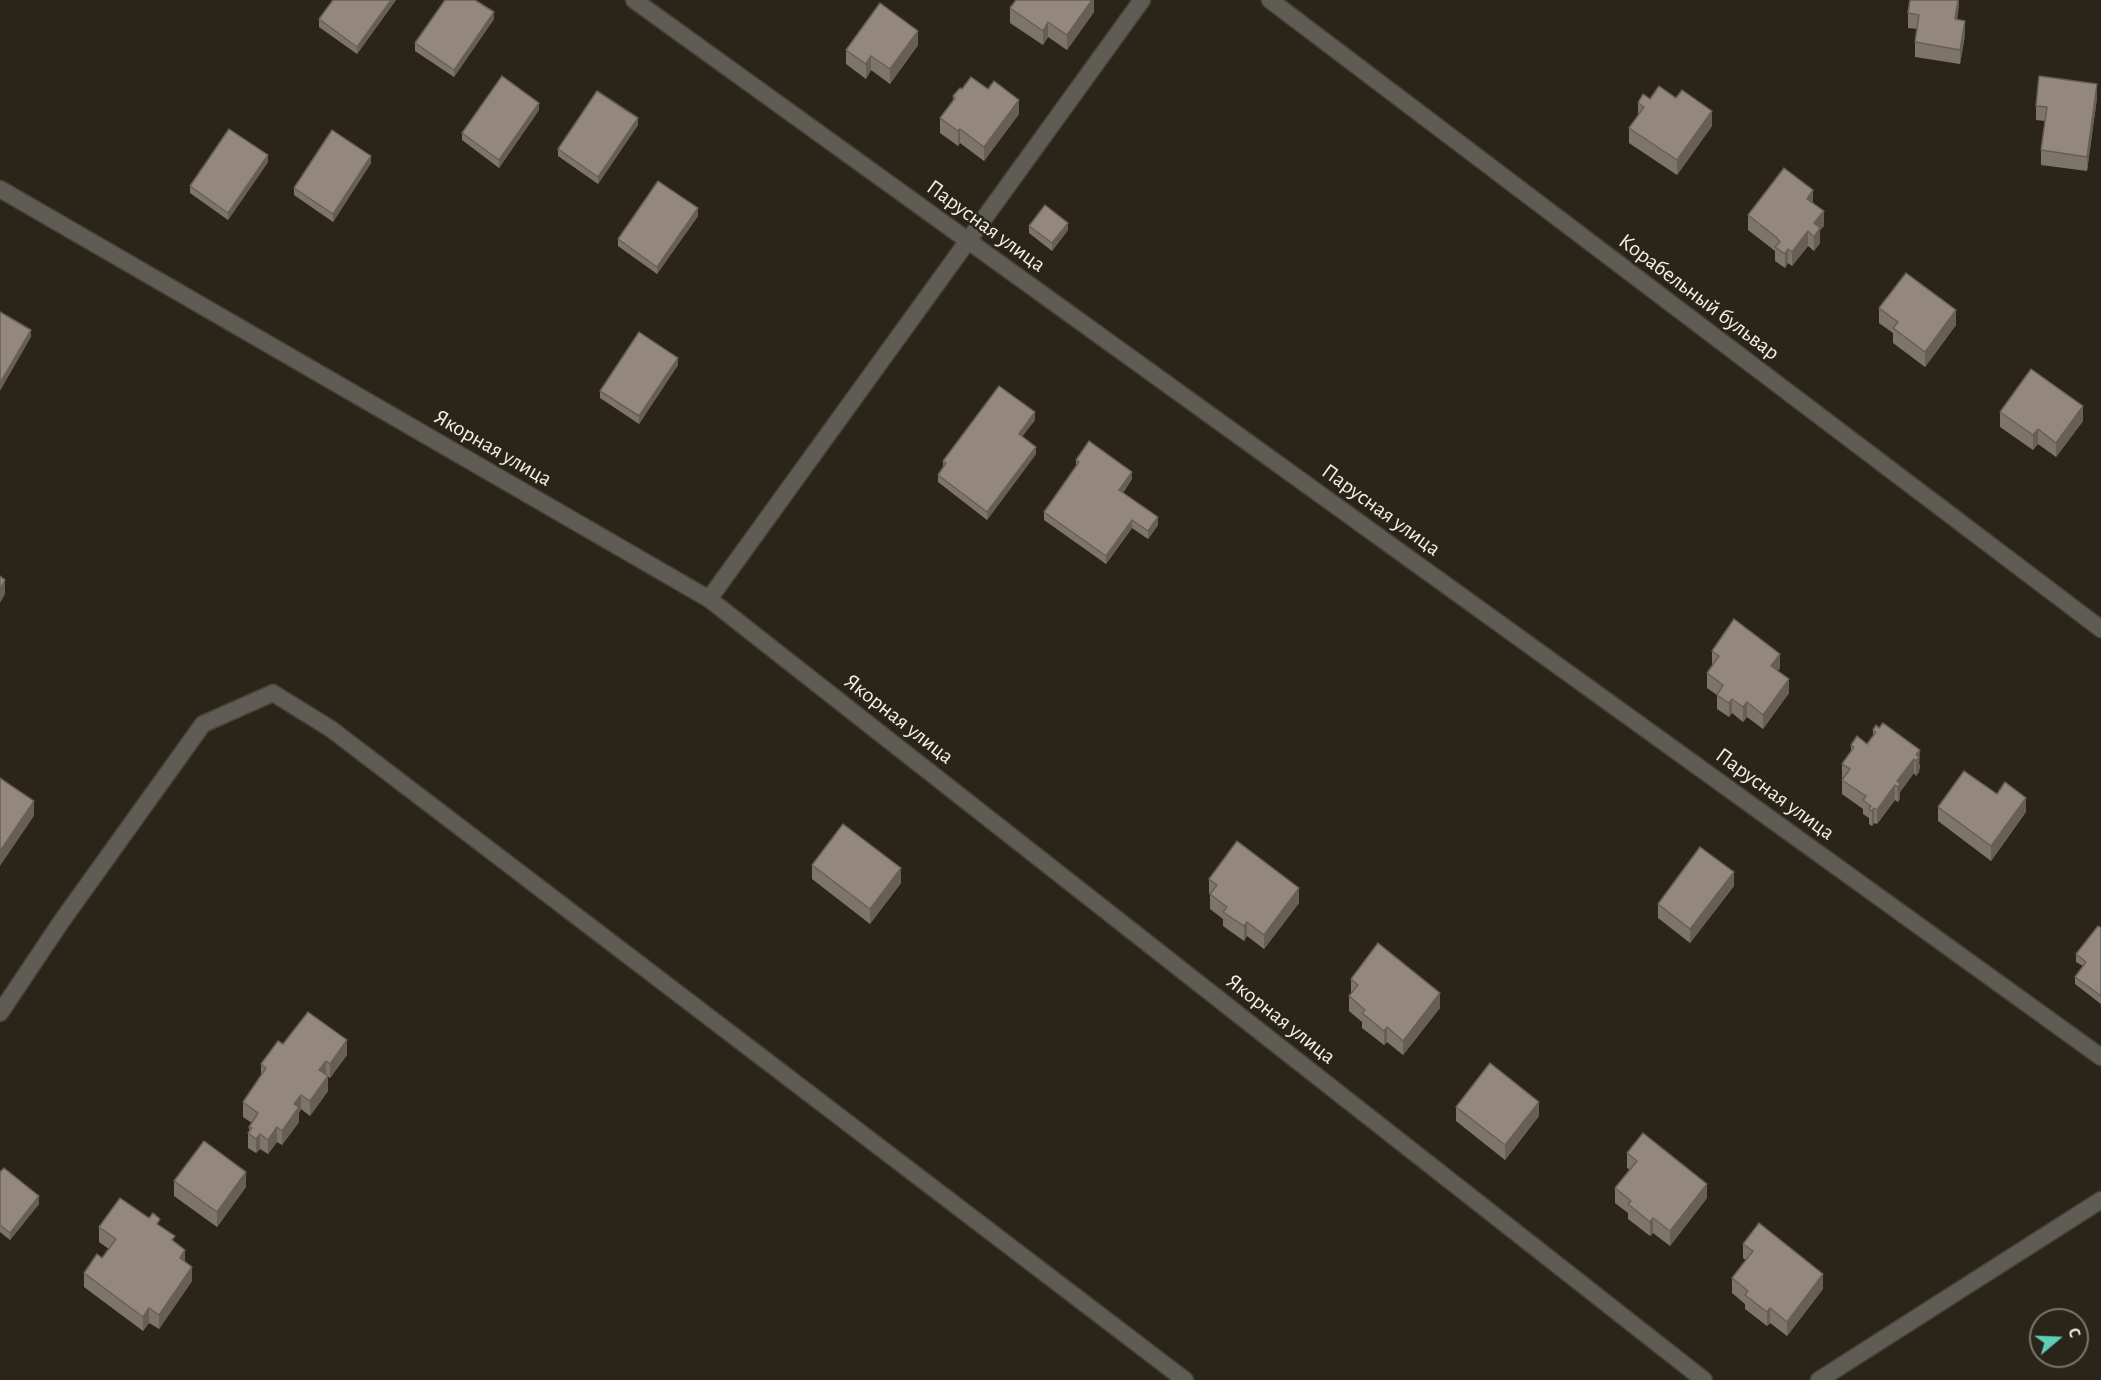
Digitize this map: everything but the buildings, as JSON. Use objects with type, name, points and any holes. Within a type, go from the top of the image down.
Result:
[{"type":"street","name":"Парусная улица","points":[[634,0],[2101,1057]]},
{"type":"street","points":[[709,599],[1142,0]]},
{"type":"street","name":"Корабельный бульвар","points":[[1270,0],[2101,629]]},
{"type":"street","name":"Якорная улица","points":[[0,189],[709,599],[1704,1380]]},
{"type":"street","points":[[0,1013],[61,922],[204,724],[273,693],[331,729],[1185,1380]]},
{"type":"street","points":[[1819,1380],[2101,1200]]}]
